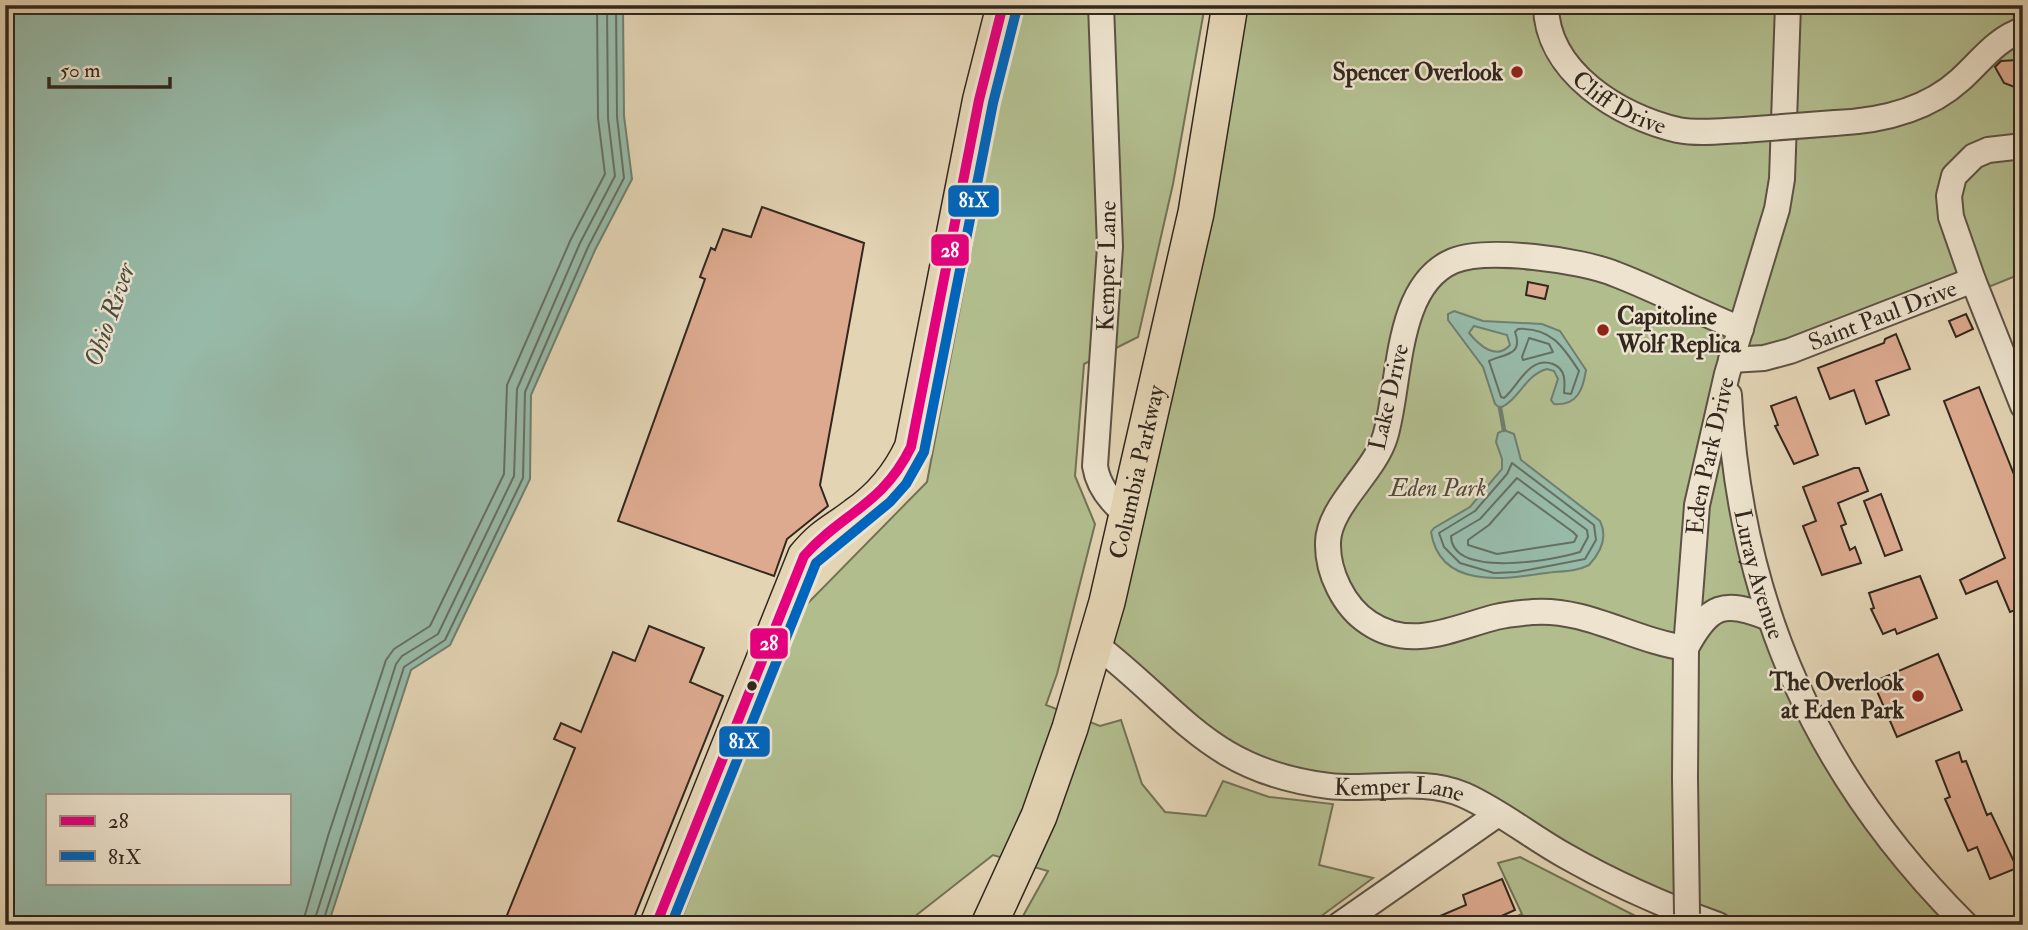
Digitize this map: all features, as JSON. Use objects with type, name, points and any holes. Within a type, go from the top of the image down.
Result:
[{"type":"highway","name":"Columbia Parkway","points":[[996,910],[1039,816],[1095,644],[1196,214],[1230,5]]},
{"type":"main road","points":[[656,925],[804,556],[822,535],[873,499],[897,475],[911,447],[979,100],[1003,5]]},
{"type":"street","name":"Kemper Lane","points":[[1101,5],[1110,247],[1095,466],[1097,476],[1112,502],[1127,515]]},
{"type":"street","name":"Cliff Drive","points":[[1546,5],[1549,29],[1574,73],[1616,106],[1678,130],[1743,130],[1891,117],[1932,99],[1958,82],[1998,43],[2023,30]]},
{"type":"street","name":"Eden Park Drive","points":[[1687,919],[1686,648],[1697,505],[1729,367],[1777,209],[1782,179],[1788,5]]},
{"type":"street","name":"Saint Paul Drive","points":[[1729,367],[1790,351],[1973,280],[1949,209],[1951,185],[1962,166],[1974,156],[1988,150],[2023,146]]},
{"type":"street","name":"Lake Drive","points":[[1686,648],[1662,645],[1566,613],[1537,612],[1499,616],[1419,638],[1387,632],[1366,621],[1347,601],[1333,573],[1327,539],[1333,520],[1372,467],[1385,438],[1399,355],[1413,308],[1432,276],[1453,261],[1510,254],[1612,272],[1741,329]]},
{"type":"street","points":[[1973,280],[2023,406]]},
{"type":"street","name":"Luray Avenue","points":[[1729,367],[1738,494],[1748,545],[1769,618],[1801,699],[1858,800],[1916,873],[1966,925]]},
{"type":"street","points":[[1686,648],[1701,621],[1711,612],[1736,607],[1769,618]]},
{"type":"street","name":"Kemper Lane","points":[[1095,644],[1131,672],[1208,744],[1264,773],[1330,786],[1374,789],[1440,786],[1465,795],[1608,879],[1718,925]]},
{"type":"street","points":[[1339,925],[1498,814]]},
{"type":"green space","points":[[1021,5],[1205,5],[1173,184],[1138,337],[1084,364],[1075,476],[1095,524],[1057,674],[1046,705],[1100,726],[1121,720],[1142,784],[1165,812],[1206,816],[1223,781],[1269,797],[1333,804],[1319,865],[1373,878],[1309,925],[1018,925],[1048,871],[993,855],[914,917],[913,925],[679,925],[805,606],[927,482],[1012,34]]},
{"type":"green space","name":"Eden Park","points":[[1230,5],[2023,5],[2023,273],[1991,286],[1973,280],[1736,360],[1731,433],[1801,699],[1966,925],[1718,925],[1465,795],[1279,778],[1095,644]]},
{"type":"green space","points":[[1520,857],[1653,925],[1497,925],[1522,914],[1498,863]]},
{"type":"water","name":"Ohio River","points":[[5,5],[623,5],[624,116],[632,179],[595,250],[531,395],[530,479],[450,645],[411,670],[328,925],[5,925]]},
{"type":"water","points":[[1454,311],[1483,321],[1542,324],[1560,331],[1586,370],[1581,390],[1568,402],[1554,404],[1551,400],[1558,379],[1554,371],[1547,369],[1533,376],[1513,399],[1500,408],[1495,404],[1483,367],[1448,320],[1448,314]],"holes":[[[1474,326],[1507,335],[1510,345],[1499,352],[1488,350],[1469,333]]]},
{"type":"water","points":[[1504,430],[1514,434],[1521,460],[1600,521],[1602,544],[1589,565],[1573,570],[1494,578],[1461,572],[1447,564],[1437,551],[1431,532],[1434,528],[1470,507],[1502,469],[1502,459],[1496,442],[1498,433]]},
{"type":"building","points":[[2001,61],[2023,62],[2023,87],[2017,88],[2004,83],[1995,67]]},
{"type":"building","points":[[762,207],[864,243],[820,485],[828,506],[787,539],[774,576],[618,521],[705,279],[700,277],[711,248],[715,250],[723,229],[751,237]]},
{"type":"building","points":[[1528,282],[1548,286],[1545,299],[1526,295]]},
{"type":"building","points":[[1966,314],[1973,329],[1956,337],[1949,321]]},
{"type":"building","points":[[1896,334],[1910,369],[1876,381],[1889,415],[1866,424],[1854,390],[1830,399],[1818,368],[1884,343],[1885,339]]},
{"type":"building","points":[[1979,387],[2023,497],[2023,607],[2010,612],[1997,581],[1966,594],[1960,580],[2005,558],[1944,401]]},
{"type":"building","points":[[1796,397],[1818,455],[1794,464],[1775,426],[1778,425],[1771,406]]},
{"type":"building","points":[[1859,468],[1868,491],[1838,503],[1846,524],[1841,526],[1850,550],[1855,547],[1861,563],[1822,575],[1803,526],[1816,521],[1803,487]]},
{"type":"building","points":[[1881,494],[1902,550],[1885,556],[1864,501]]},
{"type":"building","points":[[1920,576],[1937,618],[1897,634],[1895,629],[1883,634],[1871,609],[1874,608],[1869,593]]},
{"type":"building","points":[[649,626],[704,648],[690,682],[723,696],[631,925],[503,925],[575,748],[554,739],[561,723],[581,732],[613,652],[635,661]]},
{"type":"building","name":"The Overlook at Eden Park","points":[[1938,654],[1962,710],[1897,737],[1873,682]]},
{"type":"building","points":[[1959,752],[1962,762],[1966,761],[1987,815],[1991,813],[2017,868],[1990,879],[1977,847],[1968,851],[1945,799],[1950,797],[1936,761]]},
{"type":"building","points":[[1502,879],[1515,910],[1488,922],[1490,925],[1419,925],[1466,905],[1463,895]]},
{"type":"waterway","points":[[1500,408],[1504,430]]},
{"type":"transit line","name":"28","points":[[656,925],[804,556],[888,483],[911,447],[979,100],[1003,5]]},
{"type":"transit line","name":"81X","points":[[671,925],[816,563],[890,502],[906,484],[924,452],[993,103],[1017,8]]},
{"type":"place","name":"Spencer Overlook","points":[[1517,72]]},
{"type":"place","name":"Capitoline Wolf Replica","points":[[1603,330]]},
{"type":"place","name":"The Overlook at Eden Park","points":[[1918,696]]}]
